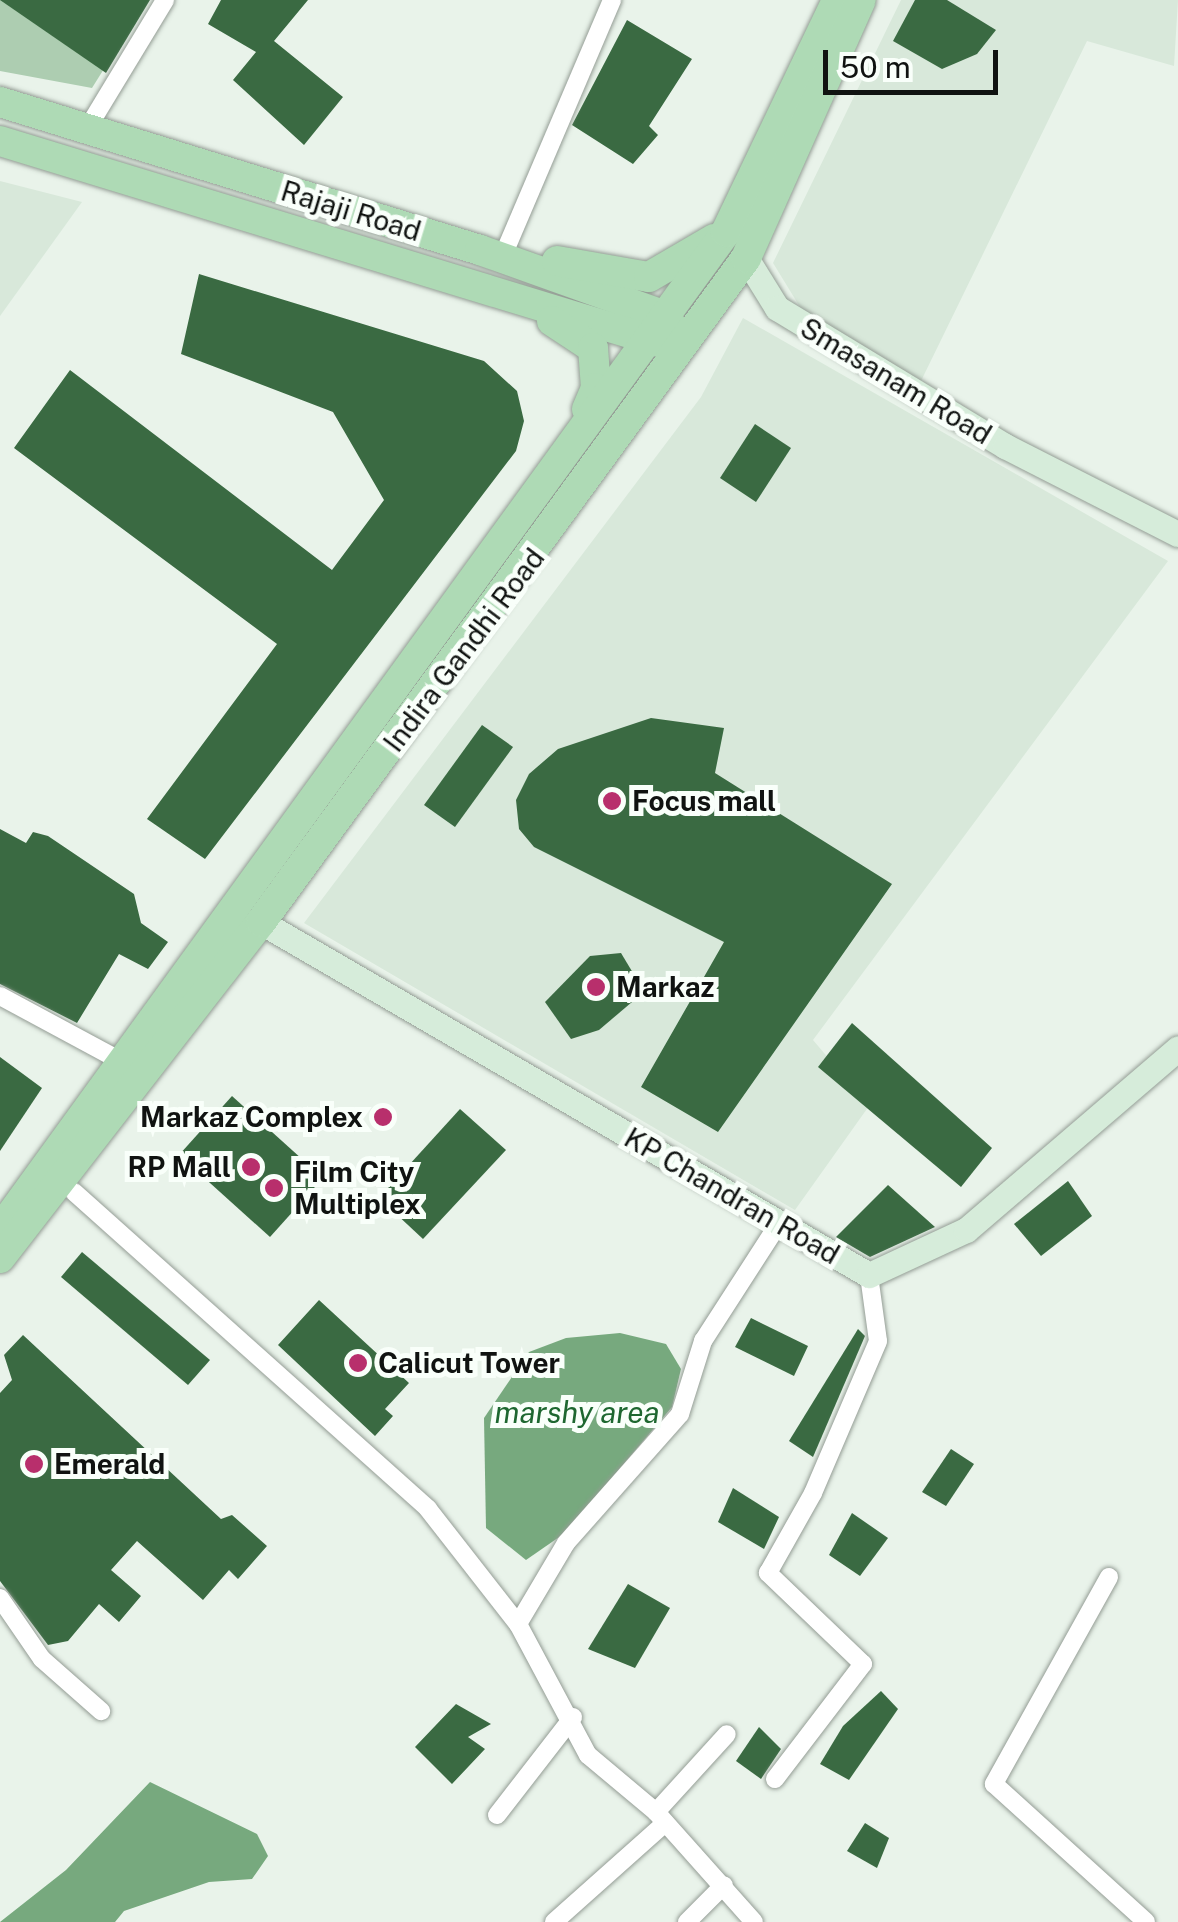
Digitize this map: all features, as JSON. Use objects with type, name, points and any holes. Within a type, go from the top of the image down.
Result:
[{"type":"main road","name":"Indira Gandhi Road","points":[[0,1258],[92,1119],[119,1060],[726,232],[838,0]]},
{"type":"main road","name":"Indira Gandhi Road","points":[[0,1230],[261,922],[685,347],[746,258],[861,0]]},
{"type":"main road","name":"Rajaji Road","points":[[0,102],[90,124],[194,164],[492,250],[656,329]]},
{"type":"main road","points":[[0,141],[470,280],[656,329],[685,347]]},
{"type":"main road","points":[[492,250],[649,277],[726,232]]},
{"type":"main road","points":[[470,280],[572,329],[593,348],[596,388],[567,448]]},
{"type":"main road","points":[[0,1283],[74,1192],[92,1119]]},
{"type":"main road","points":[[0,1210],[92,1119]]},
{"type":"street","points":[[90,124],[165,0]]},
{"type":"street","points":[[492,250],[612,0]]},
{"type":"street","name":"Smasanam Road","points":[[746,258],[777,308],[1067,482],[1178,534]]},
{"type":"street","name":"KP Chandran Road","points":[[261,922],[777,1226],[870,1275],[966,1230],[1178,1048]]},
{"type":"street","points":[[0,996],[119,1060]]},
{"type":"street","points":[[74,1192],[428,1510],[518,1624],[573,1717],[588,1756],[660,1818],[754,1922]]},
{"type":"street","points":[[518,1624],[566,1544],[680,1414],[703,1341],[777,1226]]},
{"type":"street","points":[[776,1779],[863,1664],[768,1573],[813,1493],[878,1341],[870,1275]]},
{"type":"street","points":[[1109,1577],[994,1784],[1146,1922]]},
{"type":"street","points":[[0,1598],[42,1659],[101,1711]]},
{"type":"street","points":[[498,1816],[573,1717]]},
{"type":"street","points":[[554,1922],[660,1818],[727,1734]]},
{"type":"street","points":[[686,1922],[724,1885]]},
{"type":"shaded area","points":[[0,0],[147,0],[92,88],[0,71]]},
{"type":"shaded area","points":[[901,0],[1178,0],[1174,66],[1087,41],[921,381],[803,312],[773,263]]},
{"type":"shaded area","points":[[0,181],[82,202],[0,316]]},
{"type":"shaded area","points":[[743,318],[1168,561],[813,1040],[869,1106],[795,1210],[304,923],[701,397]]},
{"type":"water","name":"marshy area","points":[[620,1333],[666,1344],[681,1369],[672,1407],[565,1533],[526,1560],[486,1528],[484,1418],[529,1352],[566,1338]]},
{"type":"water","points":[[150,1782],[257,1834],[268,1856],[252,1879],[209,1882],[124,1911],[115,1922],[0,1922],[66,1870]]},
{"type":"building","points":[[0,0],[150,0],[106,73]]},
{"type":"building","points":[[221,0],[308,0],[274,41],[343,97],[304,145],[233,80],[256,52],[208,24]]},
{"type":"building","points":[[915,0],[947,0],[996,30],[977,54],[942,69],[893,41]]},
{"type":"building","points":[[627,20],[692,59],[649,126],[658,135],[633,164],[572,125]]},
{"type":"building","points":[[199,274],[484,361],[517,391],[524,421],[516,451],[205,859],[147,819],[277,644],[14,448],[70,370],[332,570],[384,500],[333,412],[181,354]]},
{"type":"building","points":[[755,424],[791,448],[756,502],[720,478]]},
{"type":"building","points":[[651,718],[724,728],[715,773],[892,884],[718,1132],[641,1087],[724,942],[534,847],[519,829],[516,800],[529,774],[558,749]]},
{"type":"building","points":[[482,725],[513,747],[455,827],[424,805]]},
{"type":"building","points":[[0,829],[26,843],[33,832],[48,836],[134,894],[141,923],[168,942],[148,969],[119,954],[77,1023],[0,984]]},
{"type":"building","name":"Markaz","points":[[621,953],[633,973],[632,1002],[599,1030],[571,1039],[545,1002],[590,956]]},
{"type":"building","points":[[852,1023],[992,1148],[961,1187],[818,1067]]},
{"type":"building","points":[[0,1057],[42,1088],[0,1151]]},
{"type":"building","name":"RP Mall","points":[[232,1096],[323,1178],[270,1237],[179,1155]]},
{"type":"building","points":[[460,1109],[506,1150],[423,1239],[379,1198]]},
{"type":"building","points":[[1068,1181],[1092,1216],[1041,1256],[1014,1224]]},
{"type":"building","points":[[888,1185],[935,1227],[870,1257],[836,1237]]},
{"type":"building","points":[[82,1252],[210,1360],[188,1385],[61,1277]]},
{"type":"building","points":[[319,1300],[409,1383],[385,1409],[393,1416],[375,1436],[278,1345]]},
{"type":"building","points":[[751,1318],[808,1346],[794,1376],[735,1347]]},
{"type":"building","points":[[858,1329],[865,1336],[813,1457],[789,1441]]},
{"type":"building","points":[[23,1335],[221,1519],[232,1515],[267,1546],[238,1579],[229,1570],[203,1600],[137,1541],[111,1570],[141,1596],[119,1622],[99,1604],[68,1641],[48,1645],[0,1581],[0,1393],[12,1380],[4,1355]]},
{"type":"building","points":[[951,1449],[974,1464],[946,1506],[922,1492]]},
{"type":"building","points":[[733,1488],[779,1517],[764,1549],[718,1522]]},
{"type":"building","points":[[852,1513],[888,1538],[860,1576],[829,1555]]},
{"type":"building","points":[[628,1584],[670,1608],[635,1668],[588,1649]]},
{"type":"building","points":[[881,1691],[898,1709],[849,1780],[820,1764],[843,1726]]},
{"type":"building","points":[[456,1704],[491,1724],[468,1737],[485,1749],[452,1784],[415,1747]]},
{"type":"building","points":[[759,1727],[781,1749],[761,1779],[736,1761]]},
{"type":"building","points":[[865,1823],[889,1838],[877,1868],[847,1851]]},
{"type":"place","name":"Focus mall","points":[[612,801]]},
{"type":"place","name":"Markaz","points":[[596,987]]},
{"type":"place","name":"Markaz Complex","points":[[383,1117]]},
{"type":"place","name":"RP Mall","points":[[251,1167]]},
{"type":"place","name":"Film City Multiplex","points":[[274,1188]]},
{"type":"place","name":"Calicut Tower","points":[[358,1363]]},
{"type":"place","name":"Emerald","points":[[34,1464]]}]
